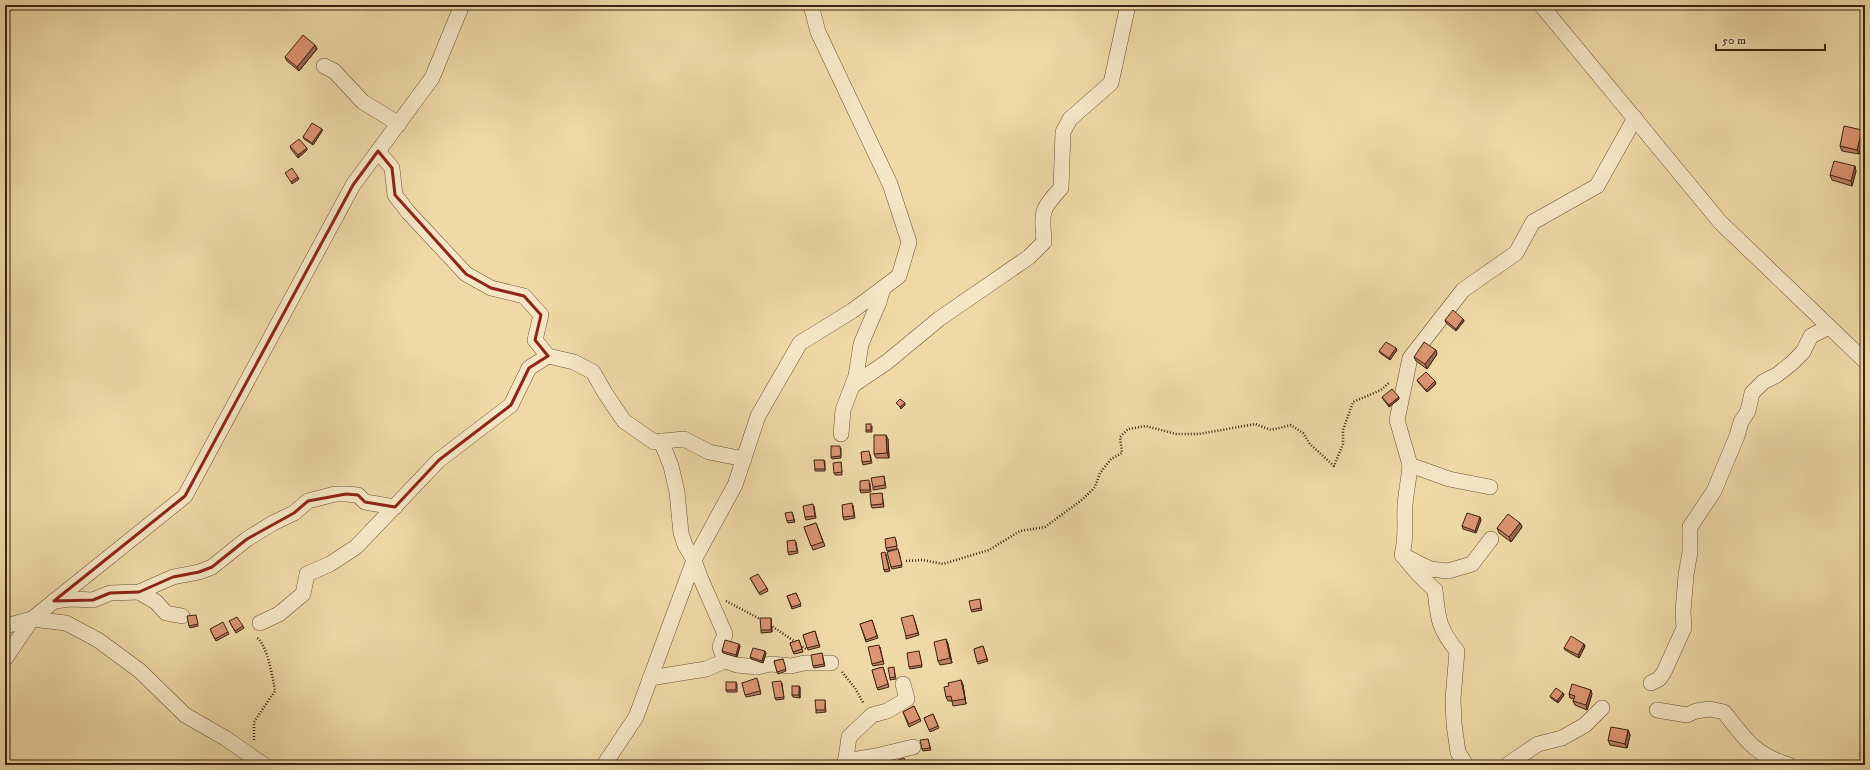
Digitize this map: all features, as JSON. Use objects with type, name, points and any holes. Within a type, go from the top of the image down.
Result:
[{"type":"street","points":[[5,659],[32,619],[185,496],[353,185],[432,78],[462,5]]},
{"type":"street","points":[[604,765],[636,717],[694,560],[735,485],[758,416],[800,343],[852,311],[899,276],[909,242],[890,184],[818,32],[811,5]]},
{"type":"street","points":[[853,385],[887,362],[939,319],[1029,258],[1044,242],[1043,218],[1045,206],[1062,188],[1064,132],[1070,118],[1111,83],[1128,5]]},
{"type":"street","points":[[1541,5],[1720,222],[1865,361]]},
{"type":"street","points":[[324,66],[334,71],[363,102],[399,124]]},
{"type":"street","points":[[1402,555],[1406,538],[1405,505],[1409,486],[1410,465],[1397,420],[1410,358],[1463,290],[1516,253],[1533,222],[1597,186],[1635,118]]},
{"type":"street","points":[[378,152],[392,168],[395,195],[408,212],[466,274],[491,288],[524,296],[541,315],[535,340],[548,356],[574,362],[593,372],[604,392],[624,421],[654,442],[684,439],[709,452],[744,459]]},
{"type":"street","points":[[841,434],[843,410],[853,385],[860,358],[861,344],[879,302],[883,288]]},
{"type":"street","points":[[1651,683],[1659,679],[1664,672],[1684,628],[1683,612],[1686,575],[1690,552],[1690,527],[1714,491],[1737,436],[1741,422],[1748,411],[1752,393],[1763,382],[1777,375],[1792,363],[1803,352],[1811,336],[1829,327]]},
{"type":"street","points":[[257,630],[303,594],[307,574],[330,564],[356,547],[439,460],[511,405],[529,368],[548,356]]},
{"type":"street","points":[[661,442],[671,466],[677,492],[681,533],[725,634],[720,646],[725,661]]},
{"type":"street","points":[[1410,465],[1449,479],[1490,487]]},
{"type":"street","points":[[54,601],[71,599],[93,600],[110,593],[139,592],[173,577],[199,572],[212,567],[247,539],[273,523],[294,513],[308,502],[335,494],[358,495],[365,502],[394,507]]},
{"type":"street","points":[[1402,555],[1430,569],[1448,571],[1472,564],[1491,539]]},
{"type":"street","points":[[1402,555],[1420,576],[1435,590],[1440,624],[1444,634],[1457,650],[1453,699],[1454,724],[1458,752],[1466,765]]},
{"type":"street","points":[[139,592],[156,602],[166,613],[182,616]]},
{"type":"street","points":[[5,626],[32,619],[66,623],[98,640],[140,671],[185,715],[225,738],[259,762]]},
{"type":"street","points":[[650,678],[706,669],[725,661],[737,665],[757,667],[771,664],[791,666],[804,663],[832,663]]},
{"type":"street","points":[[904,684],[907,699],[887,710],[872,715],[850,737],[845,763],[913,747]]},
{"type":"street","points":[[1507,765],[1538,744],[1562,738],[1584,725],[1602,708]]},
{"type":"street","points":[[1657,710],[1687,715],[1696,711],[1710,709],[1724,712],[1751,747],[1772,760],[1790,765]]},
{"type":"path","points":[[906,561],[923,560],[943,564],[989,550],[1020,531],[1045,527],[1071,509],[1095,486],[1100,473],[1111,459],[1122,452],[1120,437],[1128,429],[1146,426],[1176,434],[1191,434],[1255,424],[1271,430],[1291,425],[1303,432],[1310,444],[1334,466],[1343,444],[1343,430],[1353,402],[1381,390],[1394,379],[1407,375]]},
{"type":"path","points":[[706,589],[753,614],[808,650]]},
{"type":"path","points":[[257,630],[265,652],[275,691],[254,722],[259,762]]},
{"type":"path","points":[[832,663],[845,675],[863,704],[877,714]]},
{"type":"highlighted area","points":[[378,151],[392,168],[395,195],[466,274],[491,288],[524,296],[541,315],[535,340],[548,356],[529,368],[511,405],[439,460],[395,507],[365,502],[358,495],[346,494],[308,501],[294,513],[247,539],[212,567],[199,572],[173,577],[139,592],[110,593],[93,600],[54,601],[185,496],[353,185]]},
{"type":"building","points":[[303,35],[315,45],[297,67],[285,57]]},
{"type":"building","points":[[312,123],[322,129],[312,143],[303,137]]},
{"type":"building","points":[[1844,126],[1862,130],[1857,150],[1840,146]]},
{"type":"building","points":[[299,139],[307,148],[298,155],[290,146]]},
{"type":"building","points":[[1834,161],[1855,166],[1851,181],[1830,175]]},
{"type":"building","points":[[292,168],[298,177],[291,182],[285,173]]},
{"type":"building","points":[[1453,310],[1463,319],[1456,329],[1445,320]]},
{"type":"building","points":[[1386,342],[1396,348],[1389,358],[1379,351]]},
{"type":"building","points":[[1424,342],[1436,350],[1425,364],[1414,357]]},
{"type":"building","points":[[1426,372],[1435,381],[1426,390],[1417,380]]},
{"type":"building","points":[[1392,389],[1399,397],[1389,405],[1382,397]]},
{"type":"building","points":[[900,399],[905,403],[900,407],[896,403]]},
{"type":"building","points":[[866,424],[871,424],[871,430],[866,430]]},
{"type":"building","points":[[874,435],[886,435],[887,453],[874,454]]},
{"type":"building","points":[[831,446],[840,446],[841,456],[831,457]]},
{"type":"building","points":[[869,451],[871,461],[862,462],[861,452]]},
{"type":"building","points":[[814,460],[824,460],[825,469],[815,469]]},
{"type":"building","points":[[841,462],[842,472],[834,473],[833,463]]},
{"type":"building","points":[[884,476],[885,485],[873,487],[871,478]]},
{"type":"building","points":[[869,480],[870,490],[860,490],[860,481]]},
{"type":"building","points":[[882,493],[883,504],[871,505],[870,494]]},
{"type":"building","points":[[852,503],[854,516],[843,517],[842,505]]},
{"type":"building","points":[[813,504],[815,516],[805,517],[803,506]]},
{"type":"building","points":[[792,512],[794,520],[787,521],[785,513]]},
{"type":"building","points":[[1467,513],[1480,517],[1475,531],[1462,526]]},
{"type":"building","points":[[1508,514],[1520,523],[1509,537],[1497,528]]},
{"type":"building","points":[[816,523],[823,542],[811,546],[804,527]]},
{"type":"building","points":[[895,537],[897,546],[886,548],[885,539]]},
{"type":"building","points":[[795,540],[797,551],[788,552],[787,541]]},
{"type":"building","points":[[898,549],[902,565],[891,567],[887,552]]},
{"type":"building","points":[[885,552],[889,569],[884,570],[881,553]]},
{"type":"building","points":[[758,574],[767,588],[759,593],[750,578]]},
{"type":"building","points":[[796,593],[801,604],[792,607],[787,596]]},
{"type":"building","points":[[980,599],[981,608],[971,610],[969,601]]},
{"type":"building","points":[[196,615],[198,624],[189,626],[187,616]]},
{"type":"building","points":[[913,615],[918,633],[906,636],[901,618]]},
{"type":"building","points":[[237,617],[243,626],[235,631],[229,621]]},
{"type":"building","points":[[760,618],[771,618],[771,630],[761,630]]},
{"type":"building","points":[[872,620],[877,636],[866,640],[860,624]]},
{"type":"building","points":[[223,622],[228,632],[215,639],[210,629]]},
{"type":"building","points":[[815,631],[819,645],[807,648],[803,635]]},
{"type":"building","points":[[1571,636],[1584,644],[1578,655],[1564,648]]},
{"type":"building","points":[[946,639],[950,658],[938,661],[934,642]]},
{"type":"building","points":[[725,640],[739,644],[736,655],[722,651]]},
{"type":"building","points":[[799,640],[802,649],[793,652],[790,643]]},
{"type":"building","points":[[879,645],[883,661],[872,664],[868,647]]},
{"type":"building","points":[[983,646],[987,659],[977,662],[974,649]]},
{"type":"building","points":[[753,648],[765,651],[762,661],[750,657]]},
{"type":"building","points":[[919,651],[922,665],[909,667],[907,653]]},
{"type":"building","points":[[822,653],[824,664],[813,666],[811,655]]},
{"type":"building","points":[[783,659],[786,669],[777,672],[774,661]]},
{"type":"building","points":[[883,667],[888,684],[877,688],[872,670]]},
{"type":"building","points":[[894,667],[895,677],[890,678],[888,668]]},
{"type":"building","points":[[757,678],[760,691],[745,695],[742,683]]},
{"type":"building","points":[[961,680],[965,699],[952,701],[951,696],[946,697],[944,687],[949,686],[948,683]]},
{"type":"building","points":[[781,681],[784,697],[775,698],[772,682]]},
{"type":"building","points":[[726,682],[736,682],[736,690],[726,690]]},
{"type":"building","points":[[1572,684],[1591,690],[1586,705],[1573,701],[1575,696],[1569,694]]},
{"type":"building","points":[[792,686],[799,686],[799,695],[792,695]]},
{"type":"building","points":[[1556,688],[1563,693],[1557,701],[1550,696]]},
{"type":"building","points":[[815,700],[825,700],[825,710],[816,710]]},
{"type":"building","points":[[914,706],[920,719],[909,724],[903,712]]},
{"type":"building","points":[[933,714],[938,726],[929,730],[924,718]]},
{"type":"building","points":[[1611,727],[1628,730],[1625,744],[1608,740]]},
{"type":"building","points":[[928,739],[930,748],[922,749],[920,740]]},
{"type":"building","points":[[904,758],[907,765],[894,765],[893,762]]}]
